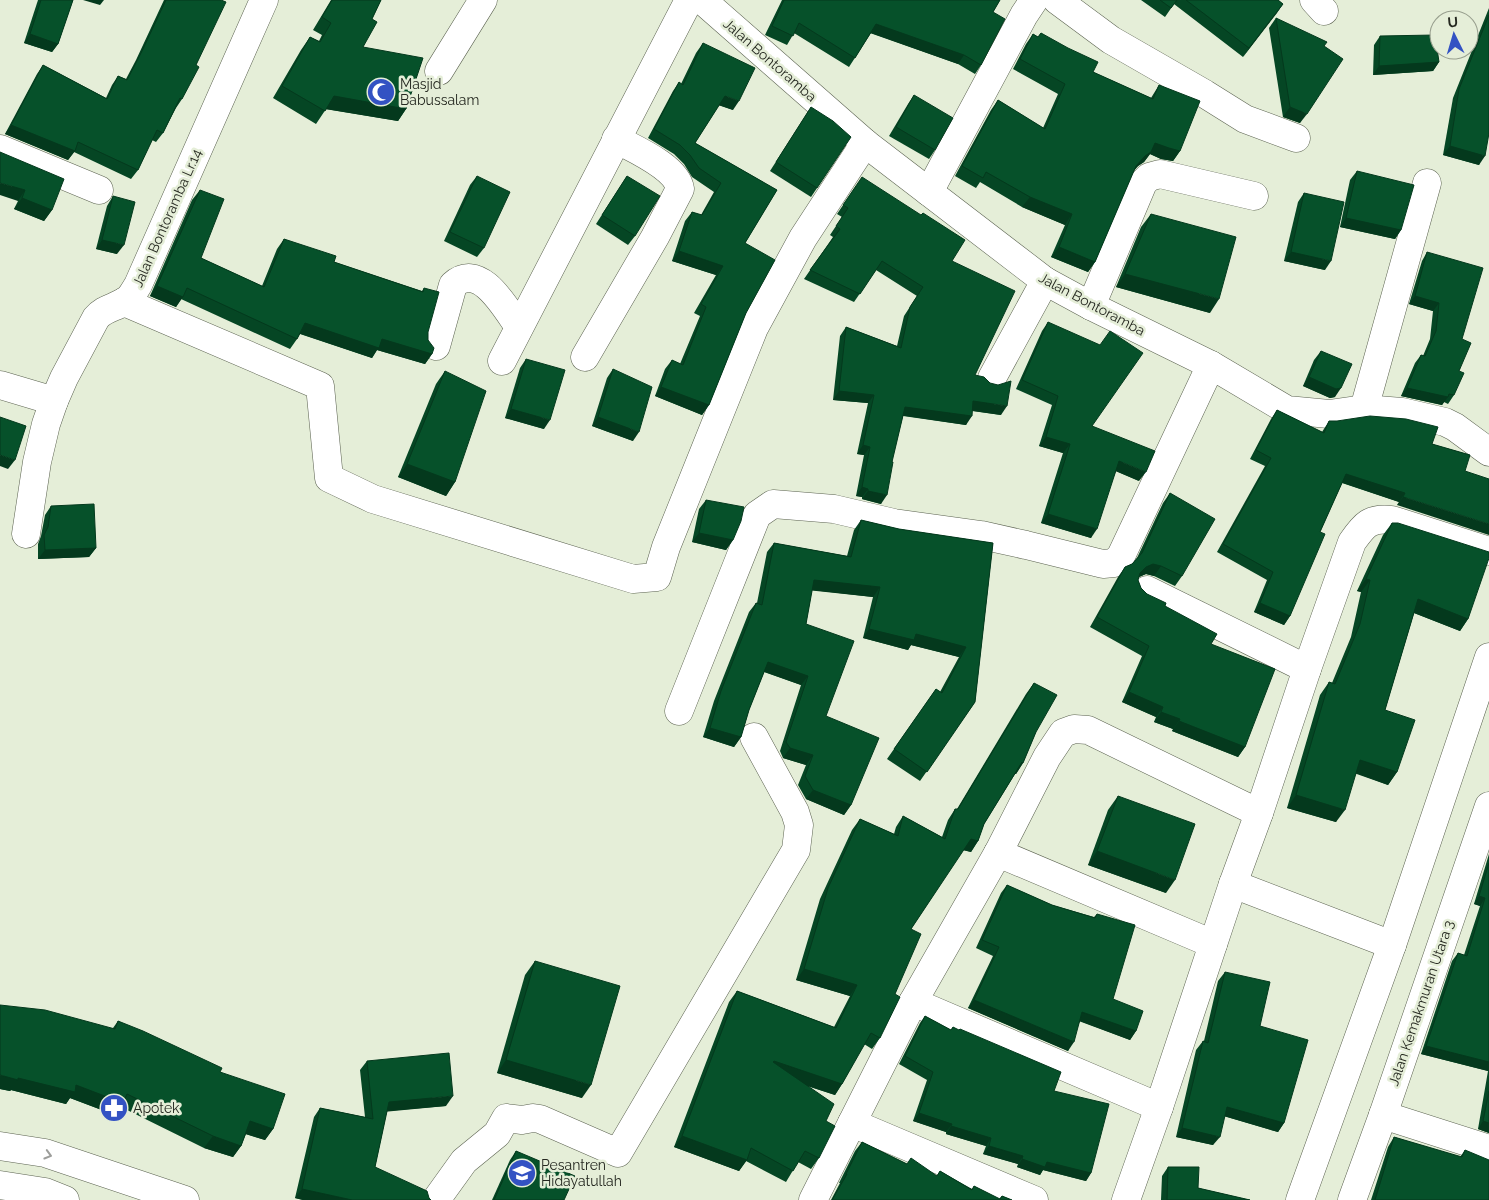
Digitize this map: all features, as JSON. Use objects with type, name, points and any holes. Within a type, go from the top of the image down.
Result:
[{"type":"street","points":[[439,71],[483,0]]},
{"type":"street","points":[[502,360],[689,0]]},
{"type":"street","name":"Jalan Bontoramba","points":[[702,0],[865,143],[1045,281],[1091,306],[1211,365],[1287,410],[1329,414],[1364,409],[1402,412],[1445,422],[1455,427],[1489,452]]},
{"type":"street","points":[[929,192],[1024,15],[1034,0]]},
{"type":"street","points":[[1057,0],[1111,40],[1245,119],[1296,138]]},
{"type":"street","name":"Jalan Bontoramba Lr.14","points":[[26,534],[40,447],[54,401],[96,318],[107,309],[131,297],[138,285],[257,2]]},
{"type":"street","points":[[585,357],[680,189],[676,178],[664,166],[616,139]]},
{"type":"street","points":[[124,302],[320,386],[329,478],[373,499],[633,579],[657,576],[666,547],[754,328],[803,238],[865,143]]},
{"type":"street","points":[[0,149],[98,190]]},
{"type":"street","points":[[1091,306],[1143,183],[1149,177],[1160,174],[1254,196]]},
{"type":"street","points":[[1364,409],[1427,183]]},
{"type":"street","points":[[436,346],[453,285],[460,280],[474,279],[493,290],[519,327]]},
{"type":"street","points":[[992,378],[1045,281]]},
{"type":"street","points":[[679,711],[757,515],[773,504],[834,509],[894,523],[981,535],[1103,564],[1114,563],[1121,556],[1211,365]]},
{"type":"street","points":[[0,385],[54,401]]},
{"type":"street","points":[[1126,1200],[1352,542],[1358,533],[1376,519],[1392,520],[1489,551]]},
{"type":"street","points":[[1147,590],[1307,670]]},
{"type":"street","points":[[1300,1200],[1392,945],[1489,658]]},
{"type":"street","points":[[813,1200],[913,1002],[998,853],[1047,757],[1063,733],[1074,729],[1088,730],[1259,813]]},
{"type":"street","points":[[436,1200],[464,1161],[497,1134],[506,1118],[522,1120],[540,1119],[618,1153],[796,850],[799,825],[795,812],[754,737]]},
{"type":"street","name":"Jalan Kemakmuran Utara 3","points":[[1352,1200],[1489,806]]},
{"type":"street","points":[[998,853],[1213,944]]},
{"type":"street","points":[[1233,884],[1392,945]]},
{"type":"street","points":[[913,1002],[1159,1107]]},
{"type":"street","points":[[1383,1115],[1489,1150]]},
{"type":"street","points":[[852,1123],[1034,1200]]},
{"type":"street","points":[[0,1146],[44,1153],[185,1200]]},
{"type":"street","points":[[0,1185],[45,1192],[65,1200]]},
{"type":"building","points":[[41,0],[73,0],[58,44],[30,34]]},
{"type":"building","points":[[166,0],[221,0],[226,2],[196,65],[199,67],[182,99],[180,98],[163,133],[157,130],[138,170],[78,142],[75,151],[11,125],[43,65],[107,99],[118,76],[127,80]]},
{"type":"building","points":[[332,0],[381,0],[372,19],[377,22],[363,47],[423,58],[406,109],[334,96],[325,111],[282,86],[310,37],[320,42],[331,23],[322,17]]},
{"type":"building","points":[[784,0],[1000,0],[993,12],[1005,19],[981,65],[964,55],[876,24],[855,58],[799,23],[793,36],[772,26]]},
{"type":"building","points":[[1160,0],[1177,0],[1171,8]]},
{"type":"building","points":[[1186,0],[1278,0],[1283,4],[1249,48]]},
{"type":"building","points":[[1489,15],[1489,133],[1485,156],[1450,146],[1459,89],[1471,60],[1479,60],[1479,40]]},
{"type":"building","points":[[1276,18],[1327,42],[1324,46],[1343,59],[1307,114],[1290,107]]},
{"type":"building","points":[[1041,33],[1098,62],[1093,72],[1153,99],[1159,85],[1200,101],[1180,151],[1155,143],[1151,152],[1136,166],[1095,262],[1059,247],[1072,214],[1030,197],[986,172],[983,178],[962,166],[998,100],[1045,129],[1065,84],[1020,59],[1033,34],[1038,37]]},
{"type":"building","points":[[1429,35],[1429,60],[1439,60],[1439,62],[1379,66],[1380,36]]},
{"type":"building","points":[[703,43],[755,68],[739,101],[725,96],[695,143],[777,190],[745,243],[775,260],[746,313],[709,405],[661,387],[672,360],[683,365],[706,307],[701,304],[723,266],[679,251],[692,212],[702,215],[721,183],[699,168],[680,145],[654,129],[679,82],[683,85]]},
{"type":"building","points":[[914,95],[953,118],[935,150],[896,127]]},
{"type":"building","points":[[811,107],[833,121],[851,137],[817,188],[776,162]]},
{"type":"building","points":[[0,152],[64,179],[52,210],[22,198],[25,190],[0,183]]},
{"type":"building","points":[[1357,171],[1414,185],[1401,230],[1346,218]]},
{"type":"building","points":[[477,176],[510,192],[484,248],[450,232]]},
{"type":"building","points":[[627,176],[660,196],[635,236],[602,215]]},
{"type":"building","points":[[862,177],[921,215],[923,213],[965,240],[952,261],[1015,291],[975,375],[984,377],[990,383],[998,385],[1011,381],[1007,406],[973,401],[972,416],[905,407],[892,462],[887,495],[868,491],[868,489],[862,487],[870,447],[863,445],[874,395],[839,391],[846,327],[901,348],[910,307],[923,287],[882,261],[860,294],[810,270],[840,229],[836,226],[848,208],[843,205]]},
{"type":"building","points":[[200,190],[224,199],[201,258],[264,287],[284,239],[336,256],[334,262],[423,292],[424,288],[439,292],[428,332],[428,340],[434,348],[432,354],[382,339],[379,348],[305,323],[297,339],[187,288],[183,297],[157,286]]},
{"type":"building","points":[[1304,193],[1344,202],[1331,261],[1291,252]]},
{"type":"building","points":[[113,196],[135,202],[124,245],[102,240]]},
{"type":"building","points":[[1151,214],[1236,237],[1219,299],[1125,274]]},
{"type":"building","points":[[1427,252],[1483,268],[1462,339],[1471,343],[1459,371],[1464,373],[1454,395],[1449,394],[1448,397],[1407,388],[1421,355],[1425,356],[1436,331],[1439,303],[1415,296]]},
{"type":"building","points":[[1048,322],[1100,345],[1110,331],[1143,353],[1092,426],[1155,451],[1146,472],[1119,461],[1097,529],[1048,514],[1070,444],[1046,437],[1058,396],[1022,380]]},
{"type":"building","points":[[1321,351],[1352,364],[1341,388],[1336,389],[1309,377]]},
{"type":"building","points":[[526,359],[565,370],[550,420],[511,409]]},
{"type":"building","points":[[613,369],[652,387],[639,432],[598,417]]},
{"type":"building","points":[[445,371],[486,391],[455,482],[407,464]]},
{"type":"building","points":[[1277,410],[1324,433],[1329,421],[1370,416],[1406,419],[1438,427],[1432,444],[1470,455],[1465,471],[1489,479],[1489,524],[1403,497],[1405,493],[1346,474],[1320,532],[1325,534],[1290,616],[1260,603],[1273,572],[1223,544],[1271,458],[1256,450]]},
{"type":"building","points":[[0,417],[26,426],[15,460],[0,455]]},
{"type":"building","points":[[1170,493],[1215,519],[1182,576],[1153,564],[1146,567],[1140,573],[1138,580],[1141,588],[1147,594],[1166,603],[1165,606],[1217,634],[1211,644],[1275,669],[1245,747],[1179,721],[1180,719],[1161,712],[1163,707],[1129,692],[1149,646],[1097,617],[1125,567],[1132,564],[1142,553]]},
{"type":"building","points":[[706,500],[744,507],[741,521],[733,540],[699,533]]},
{"type":"building","points":[[94,504],[96,548],[45,550],[44,535],[48,527],[51,506]]},
{"type":"building","points":[[861,520],[899,529],[993,543],[975,702],[927,772],[894,749],[936,689],[942,693],[966,647],[916,634],[914,640],[869,629],[880,587],[814,580],[806,624],[854,641],[826,716],[879,738],[851,805],[813,790],[805,776],[813,755],[790,748],[786,742],[808,676],[768,662],[749,710],[741,737],[710,728],[721,691],[756,603],[762,605],[774,543],[851,557]]},
{"type":"building","points":[[1392,523],[1398,523],[1489,552],[1489,558],[1468,619],[1418,599],[1385,710],[1415,720],[1397,772],[1360,760],[1345,810],[1296,795],[1329,682],[1335,684],[1360,624],[1370,580],[1366,579]]},
{"type":"building","points":[[1034,683],[1057,695],[1036,732],[1023,763],[984,824],[978,841],[971,839],[911,929],[921,934],[895,994],[900,997],[880,1038],[871,1033],[842,1084],[773,1062],[834,1104],[826,1121],[835,1126],[819,1158],[805,1151],[793,1171],[751,1148],[747,1160],[682,1136],[737,991],[836,1028],[857,985],[804,969],[828,888],[860,819],[898,836],[903,816],[945,839],[955,809],[958,809]]},
{"type":"building","points":[[1118,796],[1195,824],[1175,880],[1097,851]]},
{"type":"building","points":[[1489,863],[1489,1062],[1426,1046],[1458,953],[1467,956],[1485,898],[1479,896]]},
{"type":"building","points":[[1007,885],[1052,905],[1095,918],[1097,914],[1135,925],[1113,999],[1143,1011],[1136,1031],[1082,1012],[1074,1042],[974,1000],[999,947],[982,940]]},
{"type":"building","points":[[535,961],[620,986],[591,1085],[506,1060]]},
{"type":"building","points":[[1225,972],[1270,982],[1260,1026],[1308,1040],[1284,1123],[1227,1107],[1220,1137],[1182,1128],[1203,1041],[1208,1043]]},
{"type":"building","points":[[0,1005],[45,1010],[115,1029],[118,1021],[222,1068],[220,1072],[285,1094],[273,1129],[250,1121],[241,1146],[213,1136],[127,1094],[123,1103],[76,1085],[75,1092],[0,1075]]},
{"type":"building","points":[[925,1016],[951,1030],[953,1027],[960,1029],[1061,1072],[1054,1091],[1109,1104],[1091,1173],[1047,1162],[1045,1167],[1022,1159],[1023,1156],[989,1146],[991,1138],[951,1126],[952,1124],[919,1113],[933,1072],[905,1056]]},
{"type":"building","points":[[449,1053],[453,1096],[389,1102],[375,1167],[427,1191],[431,1200],[352,1200],[302,1189],[320,1108],[373,1119],[367,1061]]},
{"type":"building","points":[[1489,1091],[1489,1123],[1483,1121]]},
{"type":"building","points":[[1394,1137],[1462,1157],[1465,1150],[1489,1160],[1489,1200],[1375,1200]]},
{"type":"building","points":[[862,1142],[907,1164],[911,1158],[937,1176],[940,1171],[972,1190],[974,1186],[1000,1199],[1002,1196],[1012,1200],[832,1200]]},
{"type":"building","name":"Pesantren Hidayatullah","points":[[516,1151],[575,1176],[564,1200],[494,1200]]},
{"type":"building","points":[[1168,1167],[1199,1167],[1198,1188],[1250,1200],[1167,1200]]},
{"type":"place","name":"Masjid Babussalam","points":[[381,92]]},
{"type":"place","name":"Apotek","points":[[114,1108]]},
{"type":"place","name":"Pesantren Hidayatullah","points":[[522,1173]]}]
